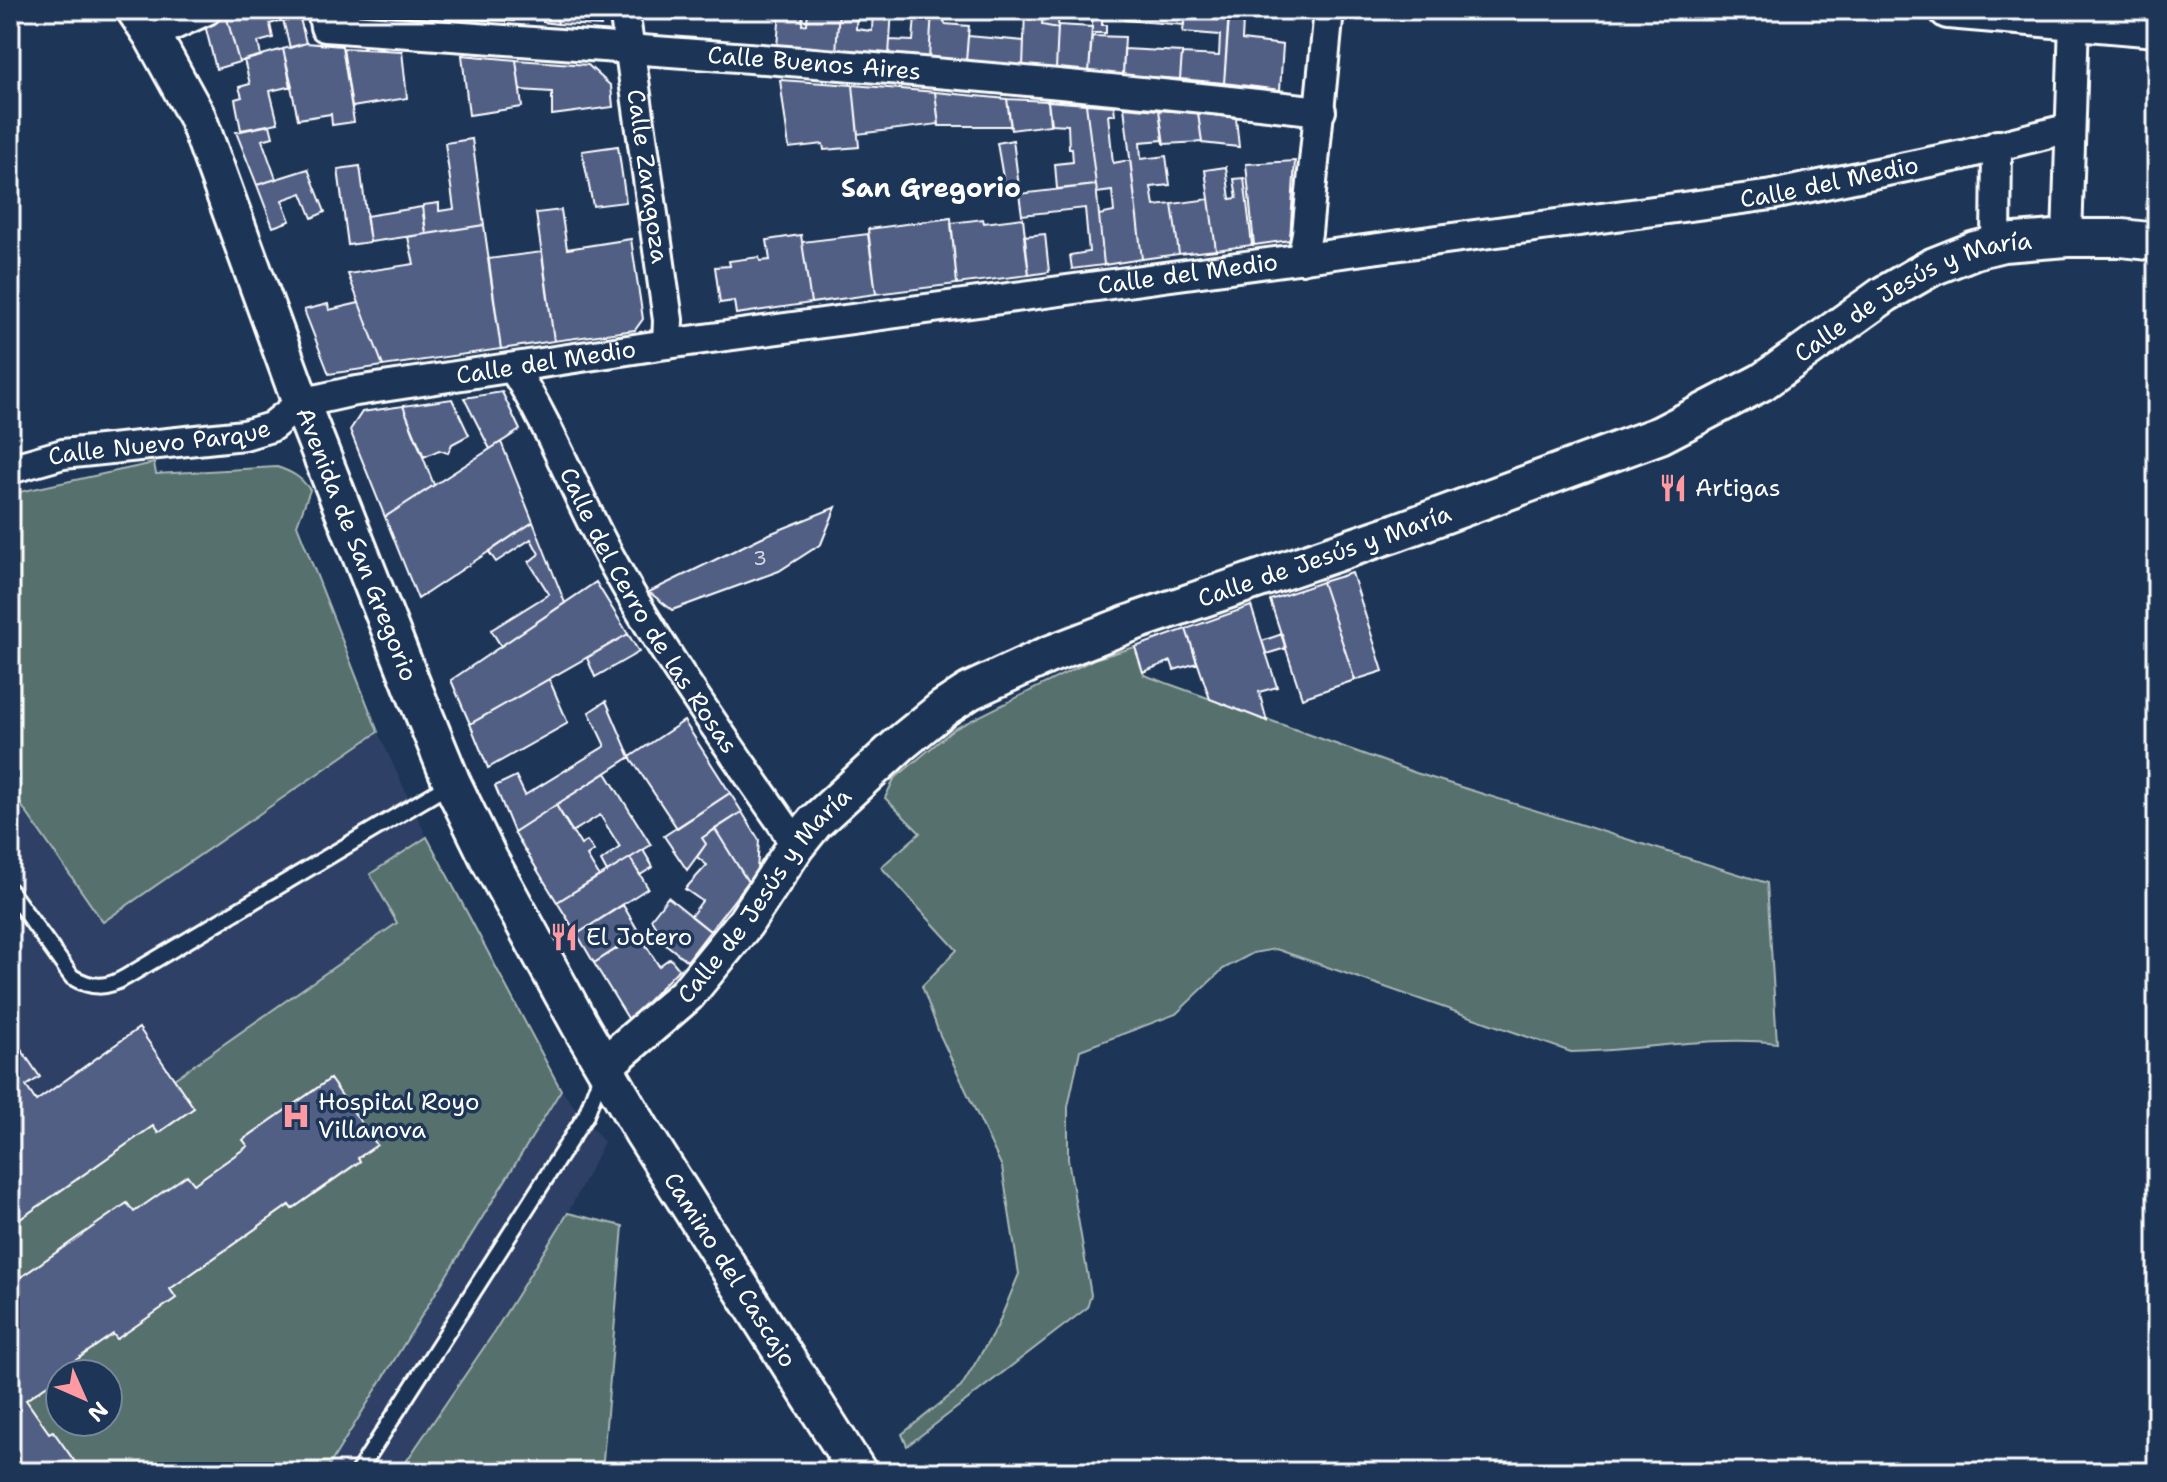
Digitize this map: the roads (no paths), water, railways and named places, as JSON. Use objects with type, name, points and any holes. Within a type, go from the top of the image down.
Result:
[{"type":"street","points":[[144,23],[207,10]]},
{"type":"street","name":"Calle Buenos Aires","points":[[322,10],[325,27],[630,49],[1321,111]]},
{"type":"street","name":"Calle Zaragoza","points":[[624,10],[668,320],[667,344]]},
{"type":"street","points":[[1302,259],[1321,111],[1329,10]]},
{"type":"street","points":[[1948,10],[2157,28]]},
{"type":"street","points":[[2067,238],[2074,21]]},
{"type":"street","name":"Avenida de San Gregorio","points":[[144,23],[197,117],[301,403],[452,783],[489,859],[605,1065]]},
{"type":"street","name":"Calle del Medio","points":[[301,403],[350,392],[667,344],[1772,195],[1963,155],[2070,128]]},
{"type":"street","points":[[1996,244],[1997,145]]},
{"type":"street","name":"Calle de Jesús y María","points":[[605,1065],[687,994],[745,923],[795,847],[848,789],[944,708],[970,691],[1048,655],[1139,620],[1397,532],[1660,435],[1762,382],[1885,294],[1932,267],[1996,244],[2067,238],[2122,238],[2157,242]]},
{"type":"street","name":"Calle del Cerro de las Rosas","points":[[513,368],[531,396],[611,559],[694,695],[784,826],[795,847]]},
{"type":"street","name":"Calle Nuevo Parque","points":[[10,469],[63,454],[244,435],[271,427],[301,403]]},
{"type":"street","name":"Camino del Cascajo","points":[[605,1065],[642,1131],[858,1472]]},
{"type":"lane","points":[[10,891],[72,977],[86,985],[100,987],[126,977],[452,783]]},
{"type":"lane","points":[[358,1472],[586,1115],[605,1065]]},
{"type":"place","name":"Artigas","points":[[1673,488]]},
{"type":"place","name":"El Jotero","points":[[564,937]]},
{"type":"place","name":"Hospital Royo Villanova","points":[[296,1116]]},
{"type":"district","name":"San Gregorio","points":[[931,188]]}]
